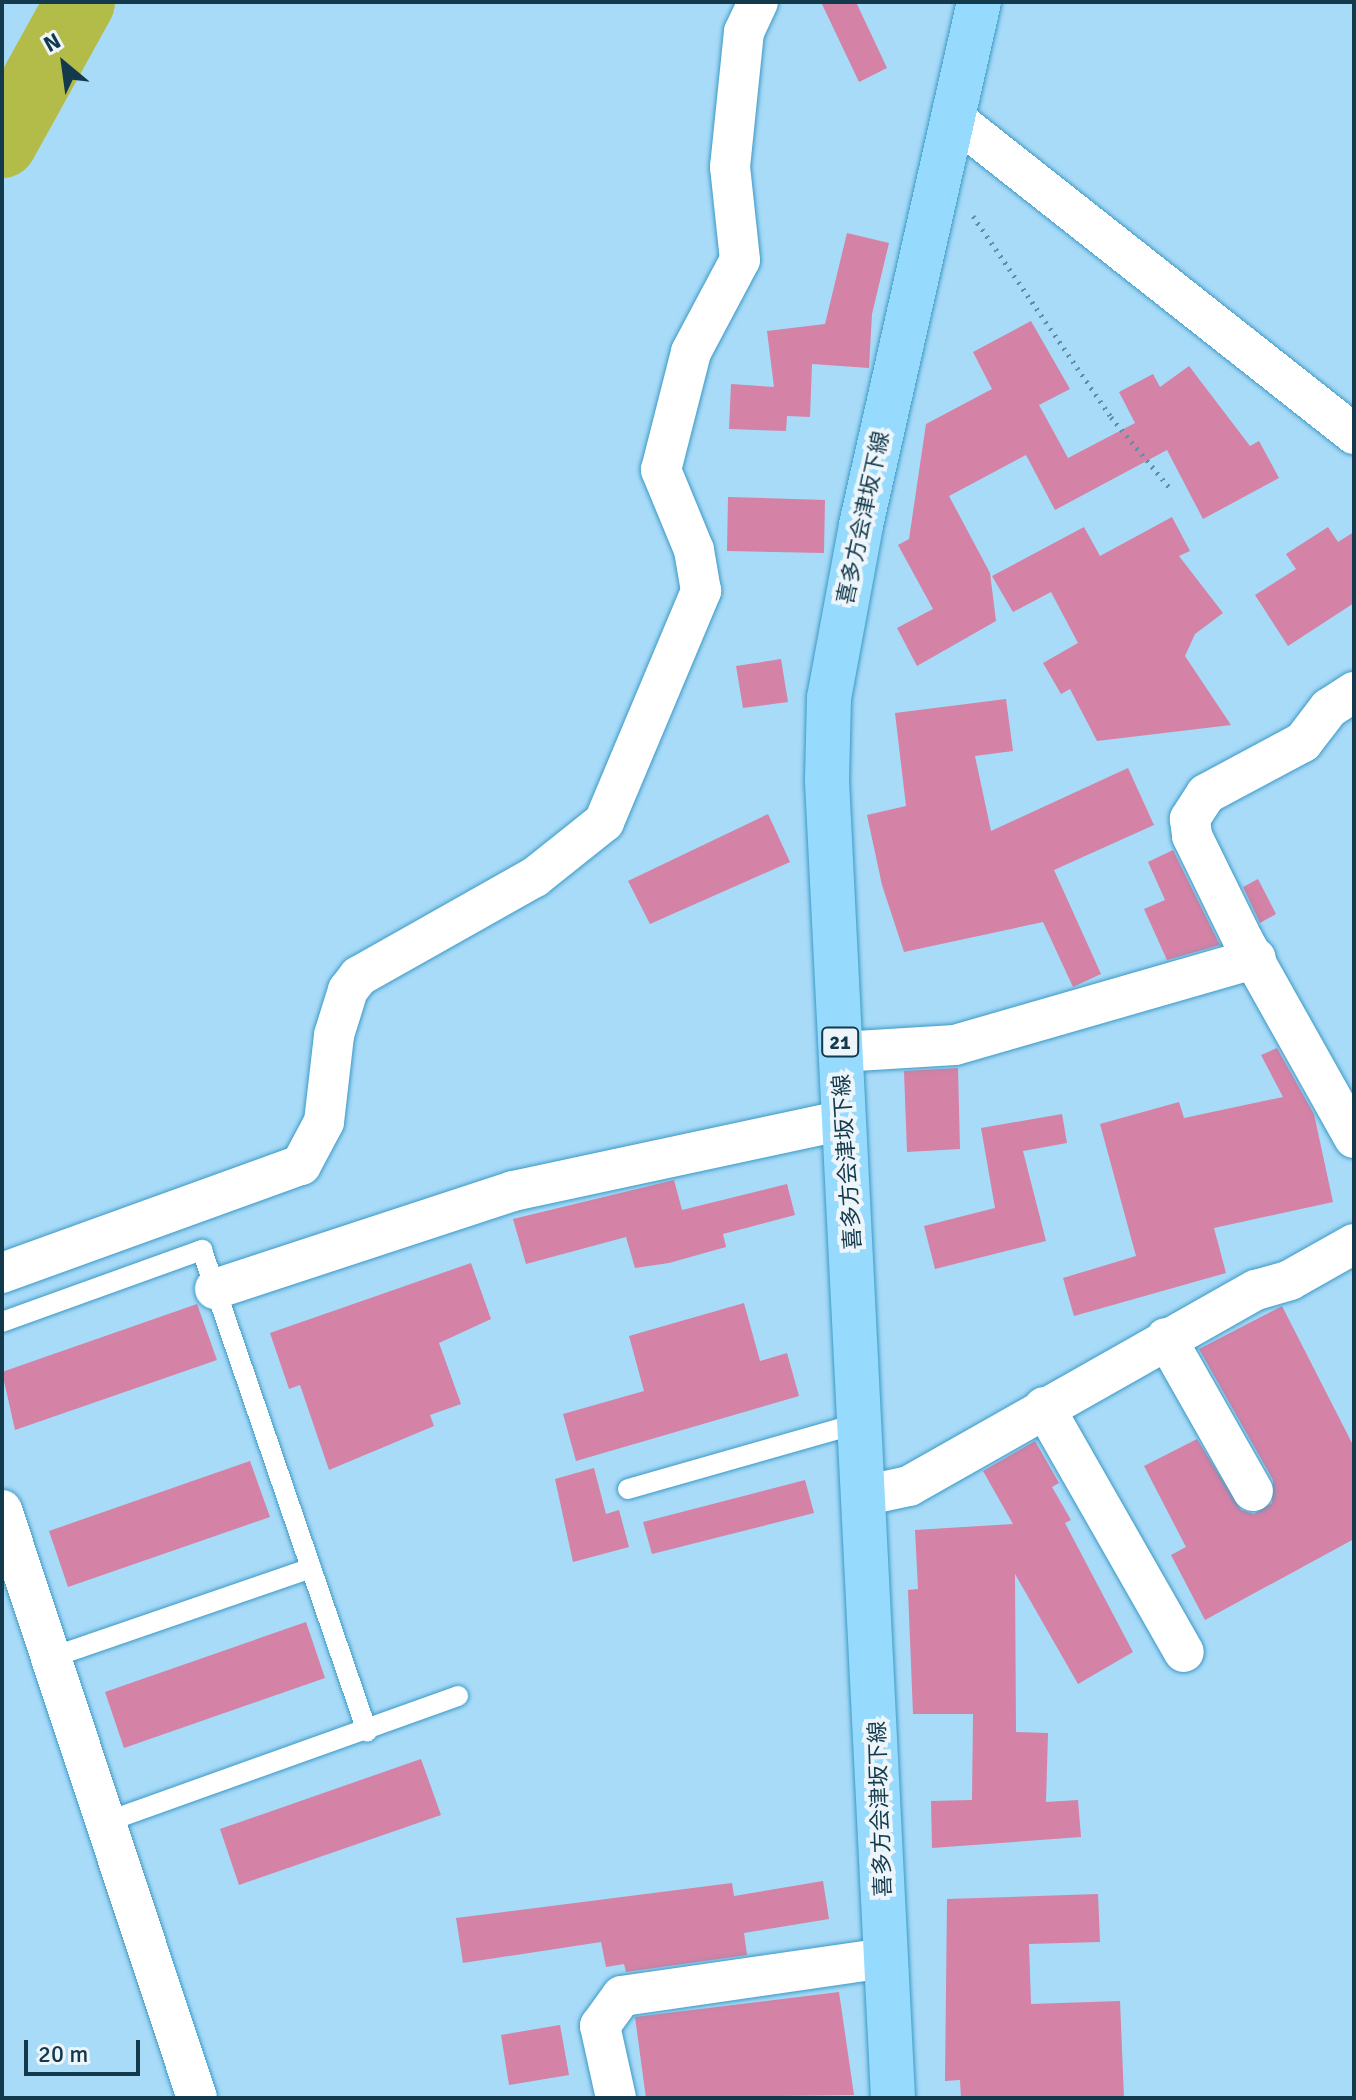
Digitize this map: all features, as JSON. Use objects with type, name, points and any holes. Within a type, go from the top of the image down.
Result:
[{"type":"main road","name":"喜多方会津坂下線","points":[[893,2098],[867,1495],[840,1052],[829,698],[867,496],[956,120],[976,3]]},
{"type":"street","points":[[2,1273],[301,1165],[324,1122],[334,1035],[359,976],[535,877],[604,822],[701,591],[694,550],[661,470],[691,352],[740,260],[730,167],[741,48],[758,2]]},
{"type":"street","points":[[956,120],[1354,434]]},
{"type":"street","points":[[1354,692],[1329,708],[1303,742],[1194,806],[1192,836],[1354,1138]]},
{"type":"street","points":[[840,1052],[955,1045],[1256,958]]},
{"type":"street","points":[[215,1289],[513,1191],[844,1120]]},
{"type":"street","points":[[867,1495],[909,1486],[1166,1338],[1354,1244]]},
{"type":"street","points":[[1166,1338],[1253,1491]]},
{"type":"street","points":[[1044,1407],[1184,1652]]},
{"type":"street","points":[[2,1510],[197,2098]]},
{"type":"street","points":[[616,2098],[600,2026],[622,1996],[886,1958]]},
{"type":"lane","points":[[2,1322],[202,1250],[367,1731]]},
{"type":"lane","points":[[628,1489],[863,1422]]},
{"type":"lane","points":[[50,1658],[311,1568]]},
{"type":"lane","points":[[106,1822],[458,1696]]},
{"type":"path","points":[[940,185],[971,213],[1111,417],[1170,488]]},
{"type":"building","points":[[821,2],[856,2],[887,68],[859,82]]},
{"type":"building","points":[[847,233],[889,243],[872,314],[869,368],[812,364],[810,417],[787,416],[786,431],[729,429],[731,384],[774,387],[767,331],[825,324]]},
{"type":"building","points":[[1031,321],[1070,389],[1039,405],[1068,458],[1135,423],[1119,392],[1153,374],[1160,387],[1189,366],[1250,446],[1259,441],[1279,478],[1203,519],[1167,450],[1055,510],[1026,455],[949,496],[990,573],[996,621],[917,666],[897,628],[933,609],[898,545],[909,539],[926,424],[992,389],[973,352]]},
{"type":"building","points":[[728,497],[825,500],[824,553],[727,551]]},
{"type":"building","points":[[1172,517],[1190,551],[1179,556],[1223,613],[1195,634],[1185,656],[1231,725],[1097,741],[1070,689],[1061,694],[1043,663],[1078,643],[1051,592],[1013,612],[992,576],[1084,527],[1100,556]]},
{"type":"building","points":[[1328,527],[1338,542],[1354,532],[1354,603],[1288,646],[1255,595],[1296,569],[1286,554]]},
{"type":"building","points":[[781,659],[788,702],[743,708],[736,666]]},
{"type":"building","points":[[1006,699],[1013,751],[975,756],[991,831],[1128,768],[1154,825],[1054,870],[1101,974],[1073,987],[1043,922],[904,952],[882,885],[867,815],[906,806],[895,713]]},
{"type":"building","points":[[768,814],[790,862],[650,924],[628,881]]},
{"type":"building","points":[[1173,850],[1220,945],[1167,960],[1144,909],[1165,900],[1148,862]]},
{"type":"building","points":[[1258,879],[1276,914],[1260,923],[1243,887]]},
{"type":"building","points":[[1277,1048],[1314,1114],[1333,1202],[1214,1228],[1226,1273],[1074,1316],[1063,1278],[1136,1256],[1100,1124],[1179,1102],[1184,1118],[1283,1097],[1261,1055]]},
{"type":"building","points":[[958,1068],[960,1149],[907,1152],[904,1071]]},
{"type":"building","points":[[1062,1114],[1067,1143],[1023,1151],[1046,1241],[935,1269],[924,1226],[995,1208],[981,1128]]},
{"type":"building","points":[[674,1180],[682,1210],[787,1184],[795,1215],[723,1234],[726,1247],[669,1263],[635,1268],[626,1237],[526,1264],[513,1219]]},
{"type":"building","points":[[471,1263],[491,1319],[439,1343],[461,1404],[430,1415],[434,1426],[329,1470],[300,1385],[289,1389],[270,1333]]},
{"type":"building","points":[[744,1303],[760,1361],[787,1353],[799,1396],[576,1461],[563,1414],[644,1391],[629,1336]]},
{"type":"building","points":[[197,1304],[217,1360],[15,1430],[2,1372]]},
{"type":"building","points":[[1282,1306],[1354,1447],[1354,1539],[1205,1620],[1171,1555],[1186,1547],[1144,1466],[1197,1439],[1241,1510],[1254,1514],[1272,1503],[1273,1480],[1199,1349]]},
{"type":"building","points":[[1035,1441],[1059,1483],[1052,1487],[1071,1520],[1065,1523],[1133,1652],[1078,1684],[1015,1574],[1016,1732],[1048,1733],[1046,1802],[1078,1800],[1081,1837],[932,1848],[931,1801],[972,1800],[973,1714],[913,1714],[908,1590],[918,1589],[915,1530],[1013,1524],[983,1471]]},
{"type":"building","points":[[250,1461],[270,1517],[68,1587],[49,1531]]},
{"type":"building","points":[[594,1468],[606,1514],[619,1510],[629,1547],[573,1562],[555,1479]]},
{"type":"building","points":[[805,1480],[814,1513],[652,1554],[643,1522]]},
{"type":"building","points":[[306,1622],[325,1678],[124,1748],[105,1692]]},
{"type":"building","points":[[421,1759],[441,1815],[239,1885],[220,1829]]},
{"type":"building","points":[[823,1881],[829,1919],[744,1933],[747,1955],[626,1972],[624,1964],[606,1967],[601,1942],[463,1963],[456,1918],[732,1883],[734,1896]]},
{"type":"building","points":[[1098,1894],[1100,1942],[1029,1944],[1031,2004],[1120,2001],[1124,2098],[961,2098],[960,2080],[945,2081],[947,1899]]},
{"type":"building","points":[[839,1992],[854,2095],[646,2098],[635,2017]]},
{"type":"building","points":[[560,2025],[569,2075],[509,2085],[501,2035]]},
{"type":"waterway","points":[[2,143],[80,2]]}]
